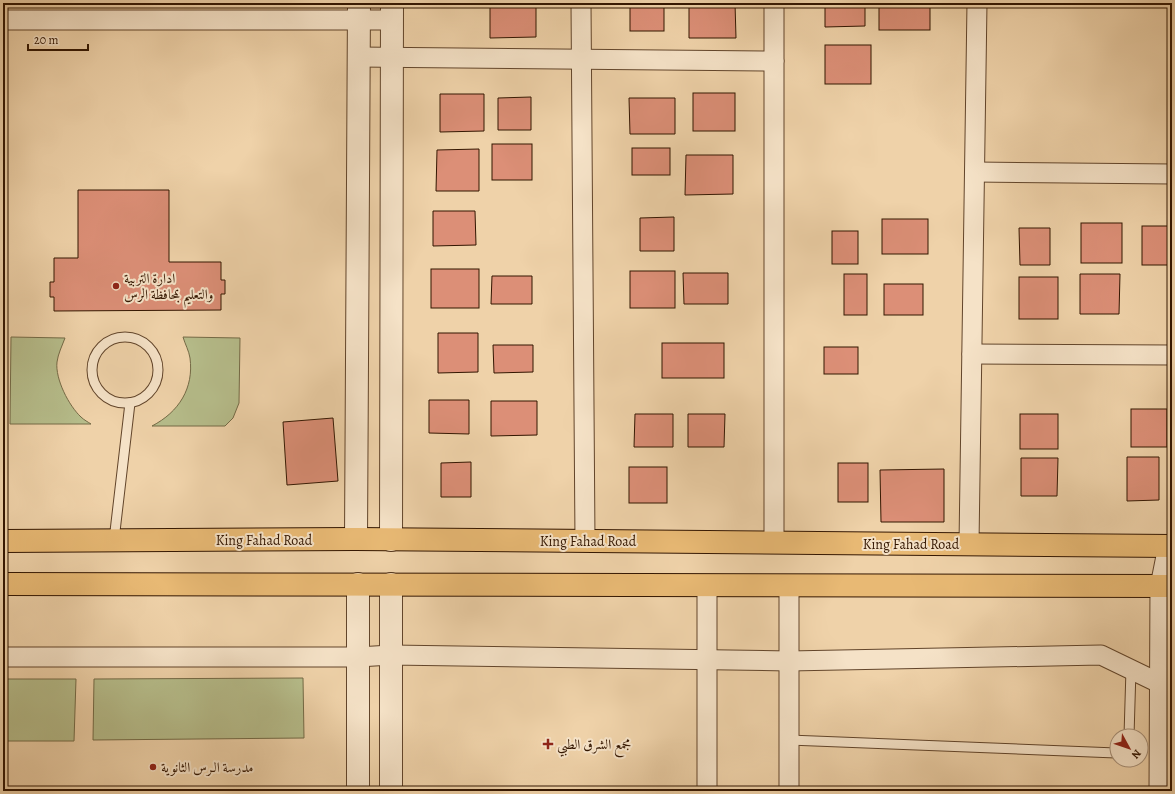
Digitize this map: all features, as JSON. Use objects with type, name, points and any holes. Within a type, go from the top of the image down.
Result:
[{"type":"main road","name":"King Fahad Road","points":[[3,541],[356,539],[969,544],[1171,549]]},
{"type":"main road","points":[[3,584],[1166,586]]},
{"type":"street","points":[[581,3],[585,541]]},
{"type":"street","points":[[774,3],[774,543]]},
{"type":"street","points":[[969,544],[977,3]]},
{"type":"street","points":[[356,539],[358,12]]},
{"type":"street","points":[[3,20],[392,12],[391,540]]},
{"type":"street","points":[[358,57],[774,61]]},
{"type":"street","points":[[975,172],[1172,174]]},
{"type":"street","points":[[972,354],[1172,355]]},
{"type":"street","points":[[1159,791],[1159,683],[1166,586],[1171,549]]},
{"type":"street","points":[[358,584],[358,791]]},
{"type":"street","points":[[391,584],[391,791]]},
{"type":"street","points":[[707,585],[708,791]]},
{"type":"street","points":[[788,585],[789,791]]},
{"type":"street","points":[[3,657],[358,657],[391,655],[789,661],[1101,655],[1159,683]]},
{"type":"lane","points":[[126,336],[137,339],[146,344],[153,352],[158,362],[158,373],[155,384],[149,393],[141,400],[130,403],[119,403],[109,400],[100,393],[94,384],[91,373],[94,356],[104,343],[114,338],[126,336]]},
{"type":"lane","points":[[114,540],[130,403]]},
{"type":"lane","points":[[1129,728],[1131,669]]},
{"type":"lane","points":[[789,740],[1109,753]]},
{"type":"green space","points":[[11,337],[65,338],[57,362],[58,376],[64,392],[76,412],[91,424],[10,424]]},
{"type":"green space","points":[[183,337],[240,338],[239,403],[233,418],[225,426],[152,426],[170,414],[183,398],[187,389],[191,369],[189,353]]},
{"type":"green space","points":[[303,678],[304,738],[93,740],[94,679]]},
{"type":"green space","points":[[3,679],[76,679],[74,741],[3,741]]},
{"type":"building","points":[[490,3],[536,3],[536,37],[490,38]]},
{"type":"building","points":[[630,3],[664,3],[664,31],[630,31]]},
{"type":"building","points":[[689,3],[735,3],[736,38],[689,38]]},
{"type":"building","points":[[825,3],[865,3],[865,26],[825,27]]},
{"type":"building","points":[[879,3],[930,3],[930,30],[879,30]]},
{"type":"building","points":[[825,45],[871,45],[871,84],[825,84]]},
{"type":"building","points":[[693,93],[735,93],[735,131],[693,131]]},
{"type":"building","points":[[440,94],[484,94],[484,131],[440,132]]},
{"type":"building","points":[[531,97],[531,130],[498,130],[498,98]]},
{"type":"building","points":[[629,98],[675,98],[675,134],[630,134]]},
{"type":"building","points":[[492,144],[532,144],[532,180],[492,180]]},
{"type":"building","points":[[632,148],[670,148],[670,175],[632,175]]},
{"type":"building","points":[[479,149],[479,191],[436,191],[437,150]]},
{"type":"building","points":[[686,155],[733,155],[733,194],[685,195]]},
{"type":"building","points":[[78,190],[169,190],[169,262],[221,262],[221,280],[225,280],[225,294],[221,294],[221,310],[54,311],[54,297],[50,297],[50,282],[54,282],[54,258],[78,258]]},
{"type":"building","points":[[433,211],[475,211],[476,245],[433,246]]},
{"type":"building","points":[[674,217],[674,251],[640,251],[640,218]]},
{"type":"building","points":[[882,219],[928,219],[928,254],[882,254]]},
{"type":"building","points":[[1081,223],[1122,223],[1122,263],[1081,263]]},
{"type":"building","points":[[1142,226],[1172,226],[1172,265],[1142,265]]},
{"type":"building","points":[[1019,228],[1050,228],[1050,265],[1020,265]]},
{"type":"building","points":[[832,231],[858,231],[858,264],[832,264]]},
{"type":"building","points":[[431,269],[479,269],[479,308],[431,308]]},
{"type":"building","points":[[630,271],[675,271],[675,308],[630,308]]},
{"type":"building","points":[[683,273],[728,273],[728,304],[684,304]]},
{"type":"building","points":[[844,274],[867,274],[867,315],[844,315]]},
{"type":"building","points":[[1080,274],[1120,274],[1119,314],[1080,314]]},
{"type":"building","points":[[492,276],[532,276],[532,304],[491,304]]},
{"type":"building","points":[[1019,277],[1058,277],[1058,319],[1019,319]]},
{"type":"building","points":[[884,284],[923,284],[923,315],[884,315]]},
{"type":"building","points":[[438,333],[478,333],[478,372],[438,373]]},
{"type":"building","points":[[662,343],[724,343],[724,378],[662,378]]},
{"type":"building","points":[[493,345],[533,345],[533,372],[494,373]]},
{"type":"building","points":[[824,347],[858,347],[858,374],[824,374]]},
{"type":"building","points":[[429,400],[469,400],[469,434],[429,433]]},
{"type":"building","points":[[491,401],[537,401],[537,435],[491,436]]},
{"type":"building","points":[[1131,409],[1167,409],[1167,447],[1131,447]]},
{"type":"building","points":[[635,414],[673,414],[673,447],[634,447]]},
{"type":"building","points":[[688,414],[725,414],[724,447],[688,447]]},
{"type":"building","points":[[1020,414],[1058,414],[1058,449],[1020,449]]},
{"type":"building","points":[[333,418],[338,481],[287,485],[283,422]]},
{"type":"building","points":[[1127,457],[1159,457],[1159,500],[1127,501]]},
{"type":"building","points":[[1021,458],[1058,458],[1057,496],[1021,496]]},
{"type":"building","points":[[471,462],[471,497],[441,497],[441,463]]},
{"type":"building","points":[[838,463],[868,463],[868,502],[838,502]]},
{"type":"building","points":[[629,467],[667,467],[667,503],[629,503]]},
{"type":"building","points":[[944,469],[944,522],[881,522],[880,470]]},
{"type":"place","name":"ادارة التربية والتعليم بمحافظة الرس","points":[[116,286]]},
{"type":"place","name":"مجمع الشرق الطبي","points":[[548,744]]},
{"type":"place","name":"مدرسة الـرس الثانوية","points":[[153,767]]}]
